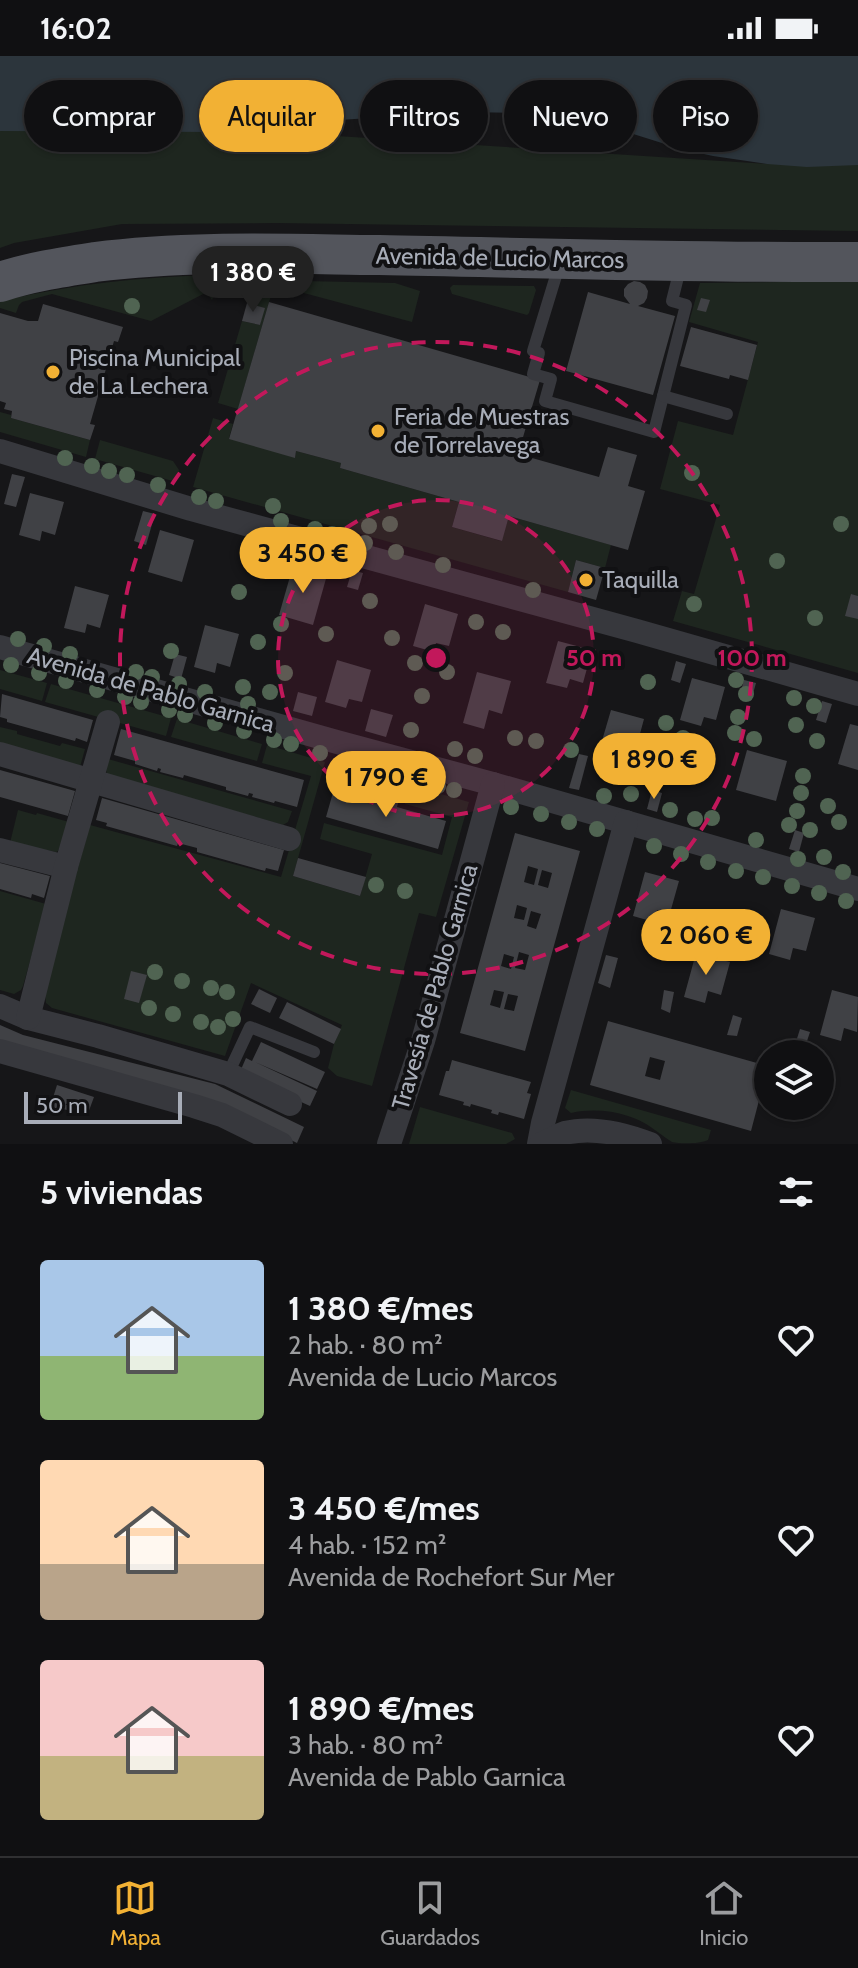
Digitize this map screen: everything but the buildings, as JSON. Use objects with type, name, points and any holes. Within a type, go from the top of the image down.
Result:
[{"type":"main road","name":"Avenida de Lucio Marcos","points":[[0,282],[72,265],[134,257],[196,254],[858,262]]},
{"type":"street","points":[[0,451],[191,509],[858,694]]},
{"type":"street","name":"Avenida de Pablo Garnica","points":[[0,647],[858,889]]},
{"type":"street","name":"Avenida de Pablo Garnica","points":[[28,1018],[66,867],[108,722]]},
{"type":"street","points":[[0,754],[289,839]]},
{"type":"street","name":"Travesía de Pablo Garnica","points":[[389,1144],[423,1041],[493,784]]},
{"type":"street","points":[[540,1144],[543,1123],[626,822]]},
{"type":"street","points":[[0,850],[66,867]]},
{"type":"street","points":[[0,1006],[28,1018],[228,1074],[290,1104]]},
{"type":"street","points":[[0,1051],[222,1115],[281,1144]]},
{"type":"street","points":[[540,1144],[566,1133],[598,1131],[650,1144]]},
{"type":"lane","points":[[561,259],[533,351],[539,353],[533,374],[551,379],[545,401],[654,432],[686,305],[672,301],[682,262]]},
{"type":"lane","points":[[663,396],[727,414]]},
{"type":"lane","points":[[228,1074],[250,1027],[314,1052]]},
{"type":"shaded area","points":[[0,56],[858,56],[858,165],[807,167],[767,164],[695,152],[758,152],[758,80],[653,80],[653,140],[637,135],[637,80],[504,80],[504,113],[488,112],[488,80],[360,80],[360,119],[344,120],[344,80],[199,80],[199,132],[183,132],[183,80],[24,80],[24,131],[0,131]]},
{"type":"shaded area","points":[[0,131],[24,131],[24,152],[183,152],[183,131],[199,131],[199,152],[344,152],[344,136],[360,138],[360,152],[488,152],[488,146],[504,147],[504,152],[583,152],[767,164],[858,153],[858,231],[276,223],[122,224],[0,248]]},
{"type":"shaded area","points":[[213,275],[218,282],[212,300],[207,292],[151,321],[52,294],[22,302],[16,313],[0,308],[0,302],[5,300],[82,286]]},
{"type":"shaded area","points":[[259,280],[395,283],[420,291],[412,322],[274,285],[238,409],[218,403],[242,321],[260,325],[264,308],[247,303],[253,285]]},
{"type":"shaded area","points":[[858,281],[858,673],[673,621],[682,591],[694,594],[720,505],[660,489],[678,421],[733,435],[758,342],[689,322],[700,283]]},
{"type":"shaded area","points":[[453,285],[534,286],[536,290],[527,315],[452,294],[450,288]]},
{"type":"shaded area","points":[[0,412],[11,415],[11,418],[90,440],[86,457],[0,432]]},
{"type":"shaded area","points":[[213,418],[233,424],[229,438],[295,457],[296,451],[341,463],[340,468],[459,502],[452,527],[501,541],[509,516],[611,545],[605,568],[576,560],[568,592],[193,487]]},
{"type":"shaded area","points":[[100,440],[173,461],[179,470],[176,482],[95,459]]},
{"type":"shaded area","points":[[0,670],[47,683],[42,701],[0,689]]},
{"type":"shaded area","points":[[51,684],[171,718],[166,736],[45,702]]},
{"type":"shaded area","points":[[177,719],[262,744],[257,761],[171,737]]},
{"type":"shaded area","points":[[0,727],[60,746],[62,743],[85,749],[80,767],[0,745]]},
{"type":"shaded area","points":[[267,745],[325,762],[293,876],[360,896],[372,854],[320,839],[324,823],[442,855],[452,817],[405,804],[405,800],[399,798],[403,783],[469,802],[436,917],[419,913],[372,1086],[337,1076],[328,1068],[342,1025],[251,983],[225,1056],[52,1008],[46,1003],[44,988],[90,825],[281,877],[311,776],[262,763]]},
{"type":"shaded area","points":[[108,759],[292,811],[288,822],[283,825],[107,774]]},
{"type":"shaded area","points":[[337,765],[394,780],[389,796],[332,783]]},
{"type":"shaded area","points":[[18,810],[69,822],[58,851],[10,843]]},
{"type":"shaded area","points":[[0,891],[46,904],[23,986],[14,994],[0,990]]},
{"type":"shaded area","points":[[571,1090],[711,1130],[708,1140],[672,1142],[635,1118],[614,1112],[571,1113],[565,1108]]},
{"type":"shaded area","points":[[420,1107],[512,1133],[515,1139],[506,1144],[409,1144]]},
{"type":"place","name":"Piscina Municipal de La Lechera","points":[[53,372]]},
{"type":"place","name":"Feria de Muestras de Torrelavega","points":[[378,431]]},
{"type":"place","name":"Taquilla","points":[[586,580]]}]
